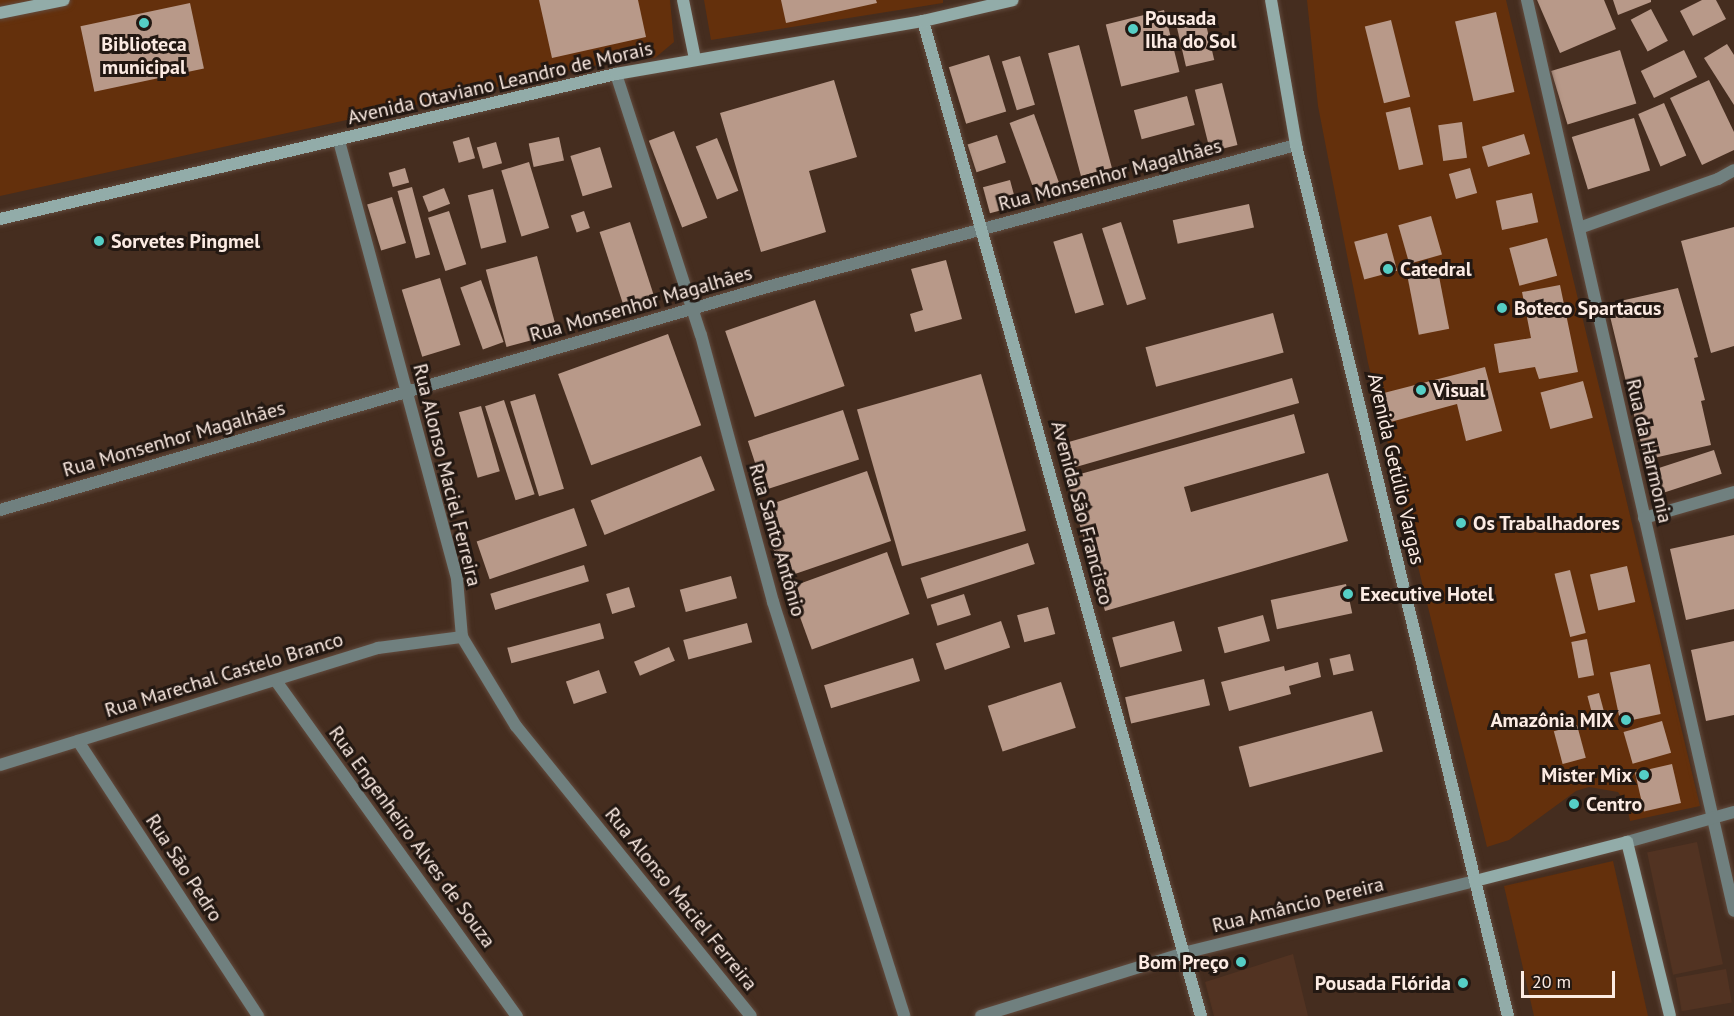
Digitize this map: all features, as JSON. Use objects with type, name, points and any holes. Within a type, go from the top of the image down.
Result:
[{"type":"street","points":[[0,13],[64,0]]},
{"type":"street","points":[[683,0],[694,59]]},
{"type":"street","name":"Avenida Otaviano Leandro de Morais","points":[[0,219],[616,74],[922,21],[958,6],[1013,0]]},
{"type":"street","name":"Avenida Getúlio Vargas","points":[[1271,0],[1296,145],[1508,1016]]},
{"type":"street","name":"Rua da Harmonia","points":[[1527,0],[1710,819],[1734,911]]},
{"type":"street","name":"Avenida São Francisco","points":[[922,21],[1201,1016]]},
{"type":"street","name":"Rua Santo Antônio","points":[[616,74],[690,310],[701,335],[773,602],[904,1016]]},
{"type":"street","name":"Rua Alonso Maciel Ferreira","points":[[339,141],[457,579],[462,637],[516,726],[751,1016]]},
{"type":"street","name":"Rua Monsenhor Magalhães","points":[[0,510],[690,310],[1296,145]]},
{"type":"street","points":[[1579,228],[1718,179],[1734,170]]},
{"type":"street","points":[[1644,518],[1734,492]]},
{"type":"street","name":"Rua Marechal Castelo Branco","points":[[0,765],[378,648],[462,637]]},
{"type":"street","name":"Rua Engenheiro Alves de Souza","points":[[276,681],[517,1016]]},
{"type":"street","name":"Rua São Pedro","points":[[78,741],[258,1016]]},
{"type":"street","points":[[1670,1016],[1627,842],[1734,812]]},
{"type":"street","name":"Rua Amâncio Pereira","points":[[981,1016],[1184,953],[1627,842]]},
{"type":"shaded area","points":[[0,0],[670,0],[674,42],[655,58],[611,62],[0,196]]},
{"type":"shaded area","points":[[704,0],[943,0],[943,3],[711,40]]},
{"type":"shaded area","points":[[1307,0],[1506,0],[1700,806],[1630,821],[1627,806],[1618,792],[1589,787],[1576,791],[1509,840],[1487,847],[1368,363],[1318,106]]},
{"type":"shaded area","points":[[1697,842],[1723,964],[1673,975],[1647,853]]},
{"type":"shaded area","points":[[1613,861],[1648,1016],[1534,1016],[1504,886]]},
{"type":"shaded area","name":"Bom Preço","points":[[1293,954],[1308,1016],[1214,1016],[1205,982]]},
{"type":"shaded area","points":[[1726,969],[1732,1002],[1682,1011],[1676,978]]},
{"type":"building","points":[[539,0],[638,0],[646,37],[552,58]]},
{"type":"building","points":[[781,0],[876,0],[877,3],[786,23]]},
{"type":"building","points":[[1537,0],[1604,0],[1616,29],[1560,53]]},
{"type":"building","points":[[1613,0],[1651,0],[1651,2],[1618,15]]},
{"type":"building","points":[[1702,0],[1716,0],[1726,19],[1693,36],[1680,11]]},
{"type":"building","points":[[190,3],[204,69],[94,92],[80,26]]},
{"type":"building","points":[[1651,9],[1668,41],[1648,52],[1631,20]]},
{"type":"building","points":[[1164,10],[1179,72],[1121,87],[1106,25]]},
{"type":"building","points":[[1496,12],[1514,92],[1474,101],[1455,21]]},
{"type":"building","points":[[1205,20],[1214,60],[1186,66],[1177,27]]},
{"type":"building","points":[[1391,20],[1410,97],[1384,103],[1365,27]]},
{"type":"building","points":[[1727,44],[1734,55],[1734,105],[1704,58]]},
{"type":"building","points":[[1079,45],[1112,168],[1081,176],[1048,53]]},
{"type":"building","points":[[1620,50],[1636,104],[1568,125],[1551,71]]},
{"type":"building","points":[[1684,50],[1697,77],[1654,98],[1641,71]]},
{"type":"building","points":[[989,55],[1006,111],[966,124],[949,67]]},
{"type":"building","points":[[1020,56],[1035,105],[1017,110],[1002,62]]},
{"type":"building","points":[[834,80],[857,157],[809,171],[826,232],[761,252],[720,113]]},
{"type":"building","points":[[1709,80],[1734,132],[1734,150],[1702,165],[1670,98]]},
{"type":"building","points":[[1222,83],[1237,145],[1210,152],[1195,90]]},
{"type":"building","points":[[1187,96],[1195,125],[1142,139],[1134,110]]},
{"type":"building","points":[[1664,103],[1686,155],[1660,166],[1638,114]]},
{"type":"building","points":[[1410,107],[1423,164],[1399,170],[1386,113]]},
{"type":"building","points":[[1034,114],[1060,184],[1035,193],[1010,123]]},
{"type":"building","points":[[1634,118],[1650,171],[1588,190],[1572,137]]},
{"type":"building","points":[[1462,122],[1467,158],[1443,161],[1438,125]]},
{"type":"building","points":[[674,131],[707,218],[682,227],[649,141]]},
{"type":"building","points":[[1524,134],[1530,154],[1488,167],[1482,147]]},
{"type":"building","points":[[997,135],[1006,163],[976,172],[968,145]]},
{"type":"building","points":[[469,137],[475,158],[459,163],[453,142]]},
{"type":"building","points":[[559,137],[564,160],[534,167],[529,143]]},
{"type":"building","points":[[717,138],[738,191],[717,199],[696,147]]},
{"type":"building","points":[[496,142],[502,163],[483,169],[477,148]]},
{"type":"building","points":[[600,147],[612,187],[583,196],[570,156]]},
{"type":"building","points":[[529,162],[549,228],[521,236],[501,170]]},
{"type":"building","points":[[405,168],[409,182],[393,187],[389,173]]},
{"type":"building","points":[[1470,168],[1477,193],[1456,199],[1449,174]]},
{"type":"building","points":[[1010,180],[1017,206],[990,213],[983,187]]},
{"type":"building","points":[[412,187],[430,255],[416,258],[398,191]]},
{"type":"building","points":[[444,188],[450,204],[429,212],[423,196]]},
{"type":"building","points":[[493,189],[506,242],[481,249],[468,195]]},
{"type":"building","points":[[1532,193],[1538,222],[1502,230],[1496,201]]},
{"type":"building","points":[[392,197],[406,243],[381,251],[367,205]]},
{"type":"building","points":[[1249,204],[1254,227],[1178,244],[1173,220]]},
{"type":"building","points":[[449,211],[466,264],[445,271],[428,218]]},
{"type":"building","points":[[584,211],[590,228],[577,233],[571,216]]},
{"type":"building","points":[[1431,216],[1442,254],[1409,264],[1398,225]]},
{"type":"building","points":[[630,222],[658,307],[627,317],[600,232]]},
{"type":"building","points":[[1121,222],[1146,299],[1127,305],[1102,228]]},
{"type":"building","points":[[1734,227],[1734,346],[1711,353],[1681,241]]},
{"type":"building","points":[[1082,233],[1104,305],[1075,313],[1053,242]]},
{"type":"building","points":[[1387,233],[1397,271],[1364,279],[1354,242]]},
{"type":"building","points":[[1547,238],[1557,276],[1519,286],[1509,248]]},
{"type":"building","points":[[537,256],[558,333],[507,347],[486,270]]},
{"type":"building","points":[[946,260],[962,319],[915,332],[910,314],[923,310],[911,269]]},
{"type":"building","points":[[1437,266],[1449,329],[1419,335],[1407,272]]},
{"type":"building","points":[[440,278],[460,345],[422,357],[402,290]]},
{"type":"building","points":[[481,280],[504,342],[483,350],[460,288]]},
{"type":"building","points":[[1560,285],[1578,372],[1539,379],[1535,367],[1499,373],[1494,344],[1531,338],[1522,292]]},
{"type":"building","points":[[1678,288],[1698,357],[1694,358],[1705,400],[1701,401],[1711,445],[1645,460],[1607,304]]},
{"type":"building","points":[[815,300],[845,386],[755,417],[725,331]]},
{"type":"building","points":[[1273,313],[1284,353],[1156,387],[1145,347]]},
{"type":"building","points":[[668,334],[701,425],[591,465],[558,374]]},
{"type":"building","points":[[1485,367],[1502,431],[1466,441],[1457,404],[1383,424],[1376,395]]},
{"type":"building","points":[[981,374],[1026,531],[902,566],[857,410]]},
{"type":"building","points":[[1292,378],[1299,403],[1073,468],[1066,443]]},
{"type":"building","points":[[1583,381],[1593,418],[1550,429],[1540,392]]},
{"type":"building","points":[[535,394],[564,489],[539,496],[510,402]]},
{"type":"building","points":[[504,400],[535,494],[516,500],[485,406]]},
{"type":"building","points":[[481,406],[500,471],[478,478],[459,412]]},
{"type":"building","points":[[843,410],[859,459],[764,490],[748,441]]},
{"type":"building","points":[[1294,414],[1305,453],[1184,487],[1191,512],[1328,473],[1348,541],[1105,611],[1066,478]]},
{"type":"building","points":[[1714,450],[1722,474],[1659,494],[1651,470]]},
{"type":"building","points":[[701,456],[715,490],[605,535],[591,501]]},
{"type":"building","points":[[867,471],[891,541],[783,578],[759,508]]},
{"type":"building","points":[[574,508],[587,546],[490,579],[477,542]]},
{"type":"building","points":[[1734,535],[1734,609],[1686,620],[1670,549]]},
{"type":"building","points":[[1028,543],[1035,564],[927,599],[921,578]]},
{"type":"building","points":[[887,552],[910,614],[812,650],[789,588]]},
{"type":"building","points":[[584,565],[589,581],[495,610],[490,594]]},
{"type":"building","points":[[1627,566],[1635,602],[1598,611],[1590,575]]},
{"type":"building","points":[[1570,570],[1586,633],[1570,637],[1554,574]]},
{"type":"building","points":[[731,576],[737,598],[686,612],[680,590]]},
{"type":"building","points":[[1346,584],[1352,613],[1277,629],[1271,600]]},
{"type":"building","points":[[629,587],[635,607],[612,614],[606,594]]},
{"type":"building","points":[[964,594],[971,615],[938,626],[931,605]]},
{"type":"building","points":[[1048,607],[1055,634],[1024,642],[1017,615]]},
{"type":"building","points":[[1263,615],[1270,641],[1225,653],[1218,627]]},
{"type":"building","points":[[1001,621],[1010,647],[945,670],[936,643]]},
{"type":"building","points":[[1174,621],[1182,651],[1120,668],[1112,638]]},
{"type":"building","points":[[600,623],[604,638],[511,663],[507,648]]},
{"type":"building","points":[[747,623],[752,642],[688,659],[683,640]]},
{"type":"building","points":[[1587,639],[1594,675],[1578,678],[1571,642]]},
{"type":"building","points":[[1734,641],[1734,715],[1706,721],[1691,650]]},
{"type":"building","points":[[669,647],[675,661],[640,676],[634,662]]},
{"type":"building","points":[[1350,654],[1354,671],[1333,675],[1330,659]]},
{"type":"building","points":[[913,658],[920,681],[831,708],[824,685]]},
{"type":"building","points":[[1318,662],[1321,677],[1289,686],[1291,694],[1229,711],[1221,682],[1284,666],[1285,671]]},
{"type":"building","points":[[1650,664],[1661,714],[1620,722],[1610,673]]},
{"type":"building","points":[[599,670],[607,693],[574,704],[566,681]]},
{"type":"building","points":[[1204,679],[1210,705],[1131,724],[1125,697]]},
{"type":"building","points":[[1061,682],[1076,728],[1003,751],[988,706]]},
{"type":"building","points":[[1599,693],[1604,712],[1593,715],[1587,696]]},
{"type":"building","points":[[1372,711],[1383,752],[1250,787],[1239,747]]},
{"type":"building","points":[[1662,721],[1671,753],[1633,764],[1624,732]]},
{"type":"building","points":[[1577,725],[1586,758],[1563,764],[1554,731]]},
{"type":"building","points":[[1672,764],[1681,803],[1644,812],[1635,773]]},
{"type":"place","name":"Biblioteca municipal","points":[[144,23]]},
{"type":"place","name":"Pousada Ilha do Sol","points":[[1133,29]]},
{"type":"place","name":"Sorvetes Pingmel","points":[[99,241]]},
{"type":"place","name":"Catedral","points":[[1388,269]]},
{"type":"place","name":"Boteco Spartacus","points":[[1502,308]]},
{"type":"place","name":"Visual","points":[[1421,390]]},
{"type":"place","name":"Os Trabalhadores","points":[[1461,523]]},
{"type":"place","name":"Executive Hotel","points":[[1348,594]]},
{"type":"place","name":"Amazônia MIX","points":[[1626,720]]},
{"type":"place","name":"Mister Mix","points":[[1644,775]]},
{"type":"place","name":"Centro","points":[[1574,804]]},
{"type":"place","name":"Bom Preço","points":[[1241,962]]},
{"type":"place","name":"Pousada Flórida","points":[[1463,983]]}]
